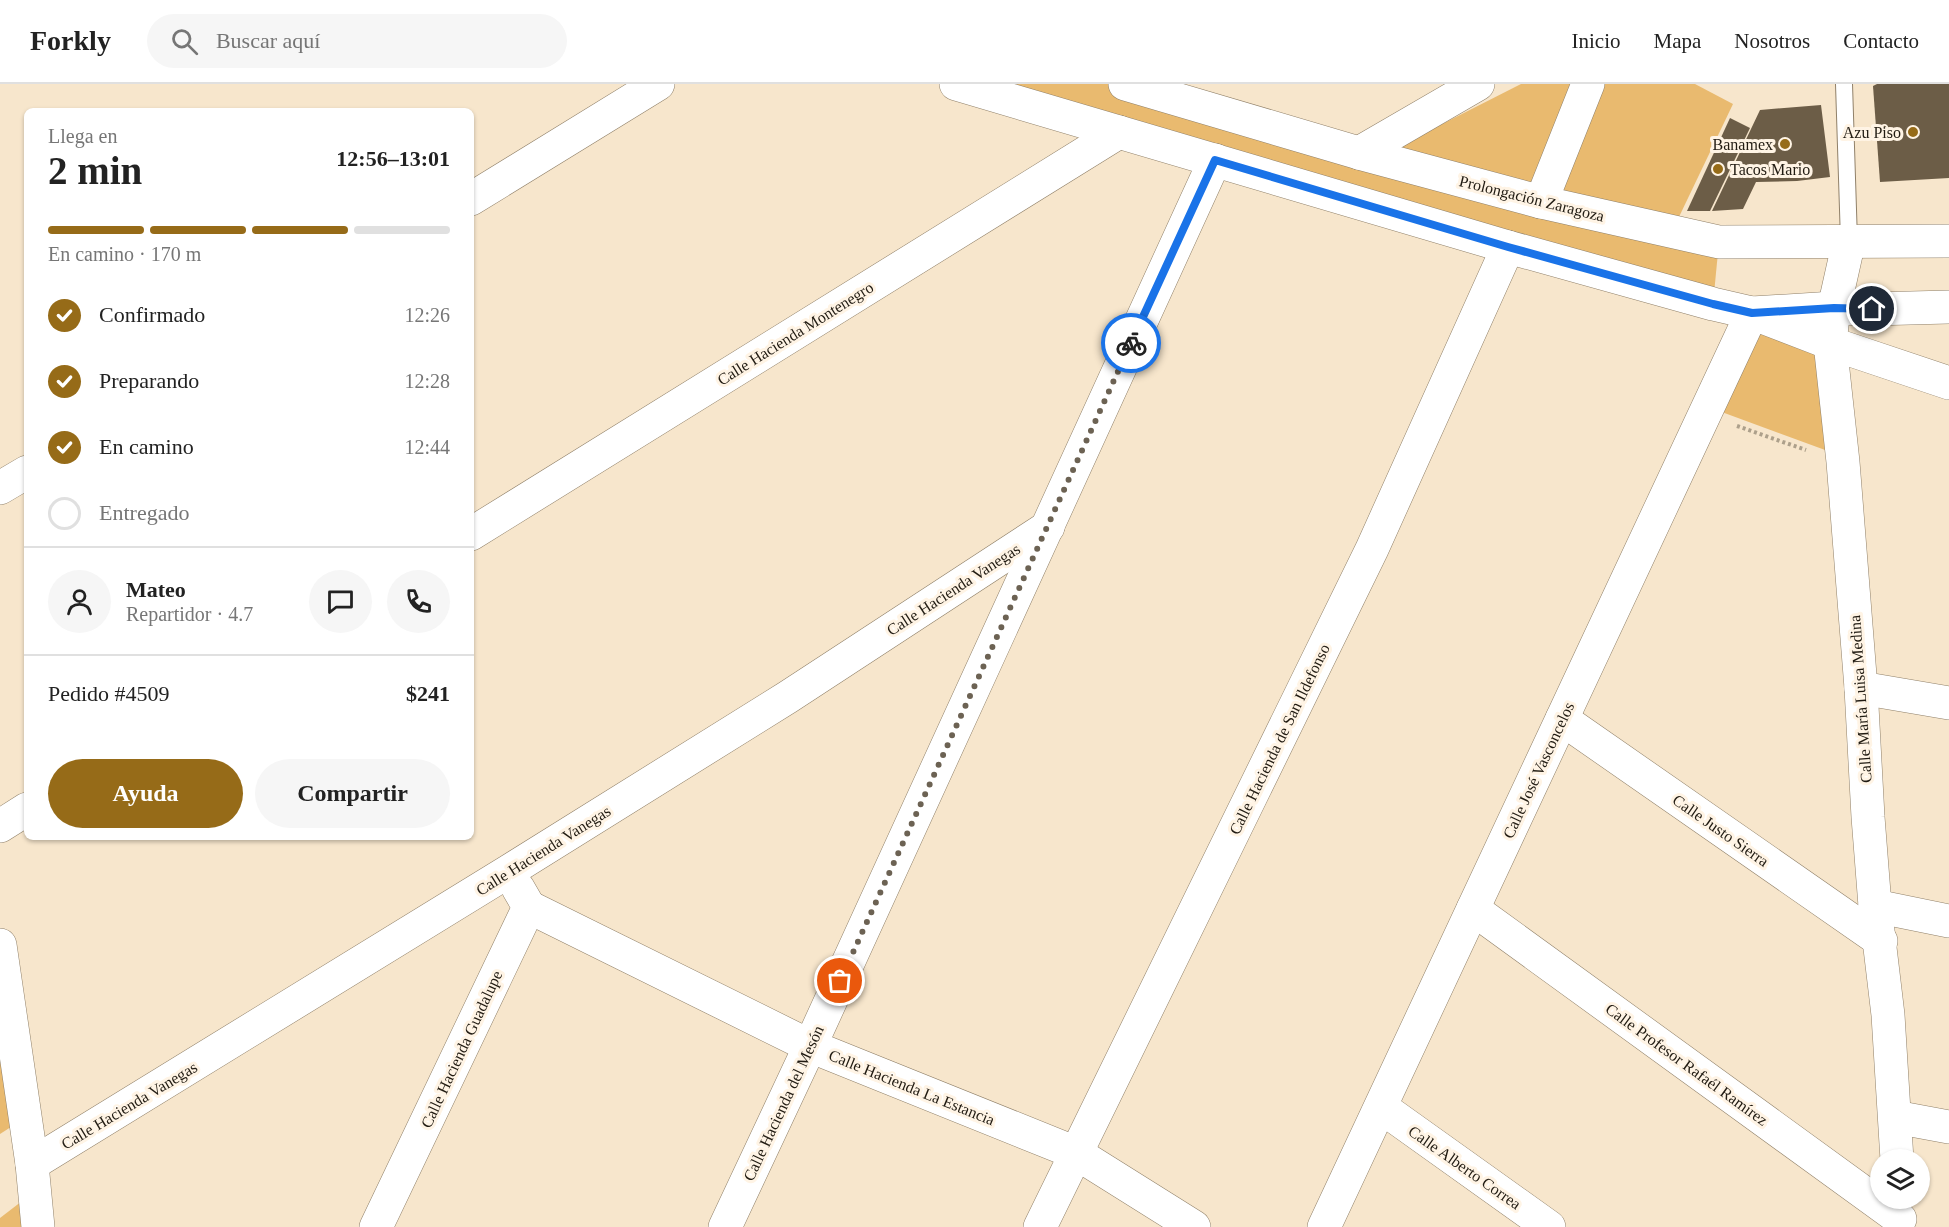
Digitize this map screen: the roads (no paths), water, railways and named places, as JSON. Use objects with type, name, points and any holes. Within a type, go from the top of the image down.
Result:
[{"type":"street","points":[[474,197],[658,84]]},
{"type":"street","points":[[956,84],[1508,247],[1752,313],[1830,343],[1949,383]]},
{"type":"street","name":"Prolongación Zaragoza","points":[[1125,84],[1359,153],[1541,202],[1719,242],[1949,241]]},
{"type":"street","points":[[1359,153],[1478,84]]},
{"type":"street","points":[[1541,202],[1588,84]]},
{"type":"street","name":"Calle Hacienda Montenegro","points":[[474,532],[1119,132]]},
{"type":"street","name":"Calle Hacienda del Mesón","points":[[725,1227],[1215,160]]},
{"type":"street","name":"Calle María Luisa Medina","points":[[1849,241],[1834,308],[1830,343],[1843,462],[1861,688],[1868,817],[1875,906],[1881,941],[1888,1016],[1896,1149]]},
{"type":"street","name":"Calle Hacienda de San Ildefonso","points":[[1040,1227],[1372,549],[1508,247]]},
{"type":"street","points":[[1752,313],[1834,308],[1949,307]]},
{"type":"street","name":"Calle José Vasconcelos","points":[[1324,1227],[1752,313]]},
{"type":"street","points":[[0,488],[24,474]]},
{"type":"street","name":"Calle Hacienda Vanegas","points":[[32,1164],[788,697],[1048,527]]},
{"type":"street","points":[[1861,688],[1949,703]]},
{"type":"street","name":"Calle Justo Sierra","points":[[1562,719],[1881,941]]},
{"type":"street","points":[[0,826],[24,811]]},
{"type":"street","points":[[509,871],[529,907]]},
{"type":"street","points":[[1875,906],[1949,921]]},
{"type":"street","name":"Calle Hacienda La Estancia","points":[[529,907],[810,1046],[1076,1153],[1194,1227]]},
{"type":"street","name":"Calle Hacienda Guadalupe","points":[[376,1227],[529,907]]},
{"type":"street","name":"Calle Profesor Rafaél Ramírez","points":[[1473,909],[1900,1215]]},
{"type":"street","points":[[0,945],[32,1164],[38,1227]]},
{"type":"street","name":"Calle Alberto Correa","points":[[1381,1107],[1549,1227]]},
{"type":"street","points":[[1895,1117],[1949,1128]]},
{"type":"lane","points":[[1844,84],[1849,241]]},
{"type":"place","name":"Azu Piso","points":[[1913,132]]},
{"type":"place","name":"Banamex","points":[[1785,144]]},
{"type":"place","name":"Tacos Mario","points":[[1718,169]]}]
